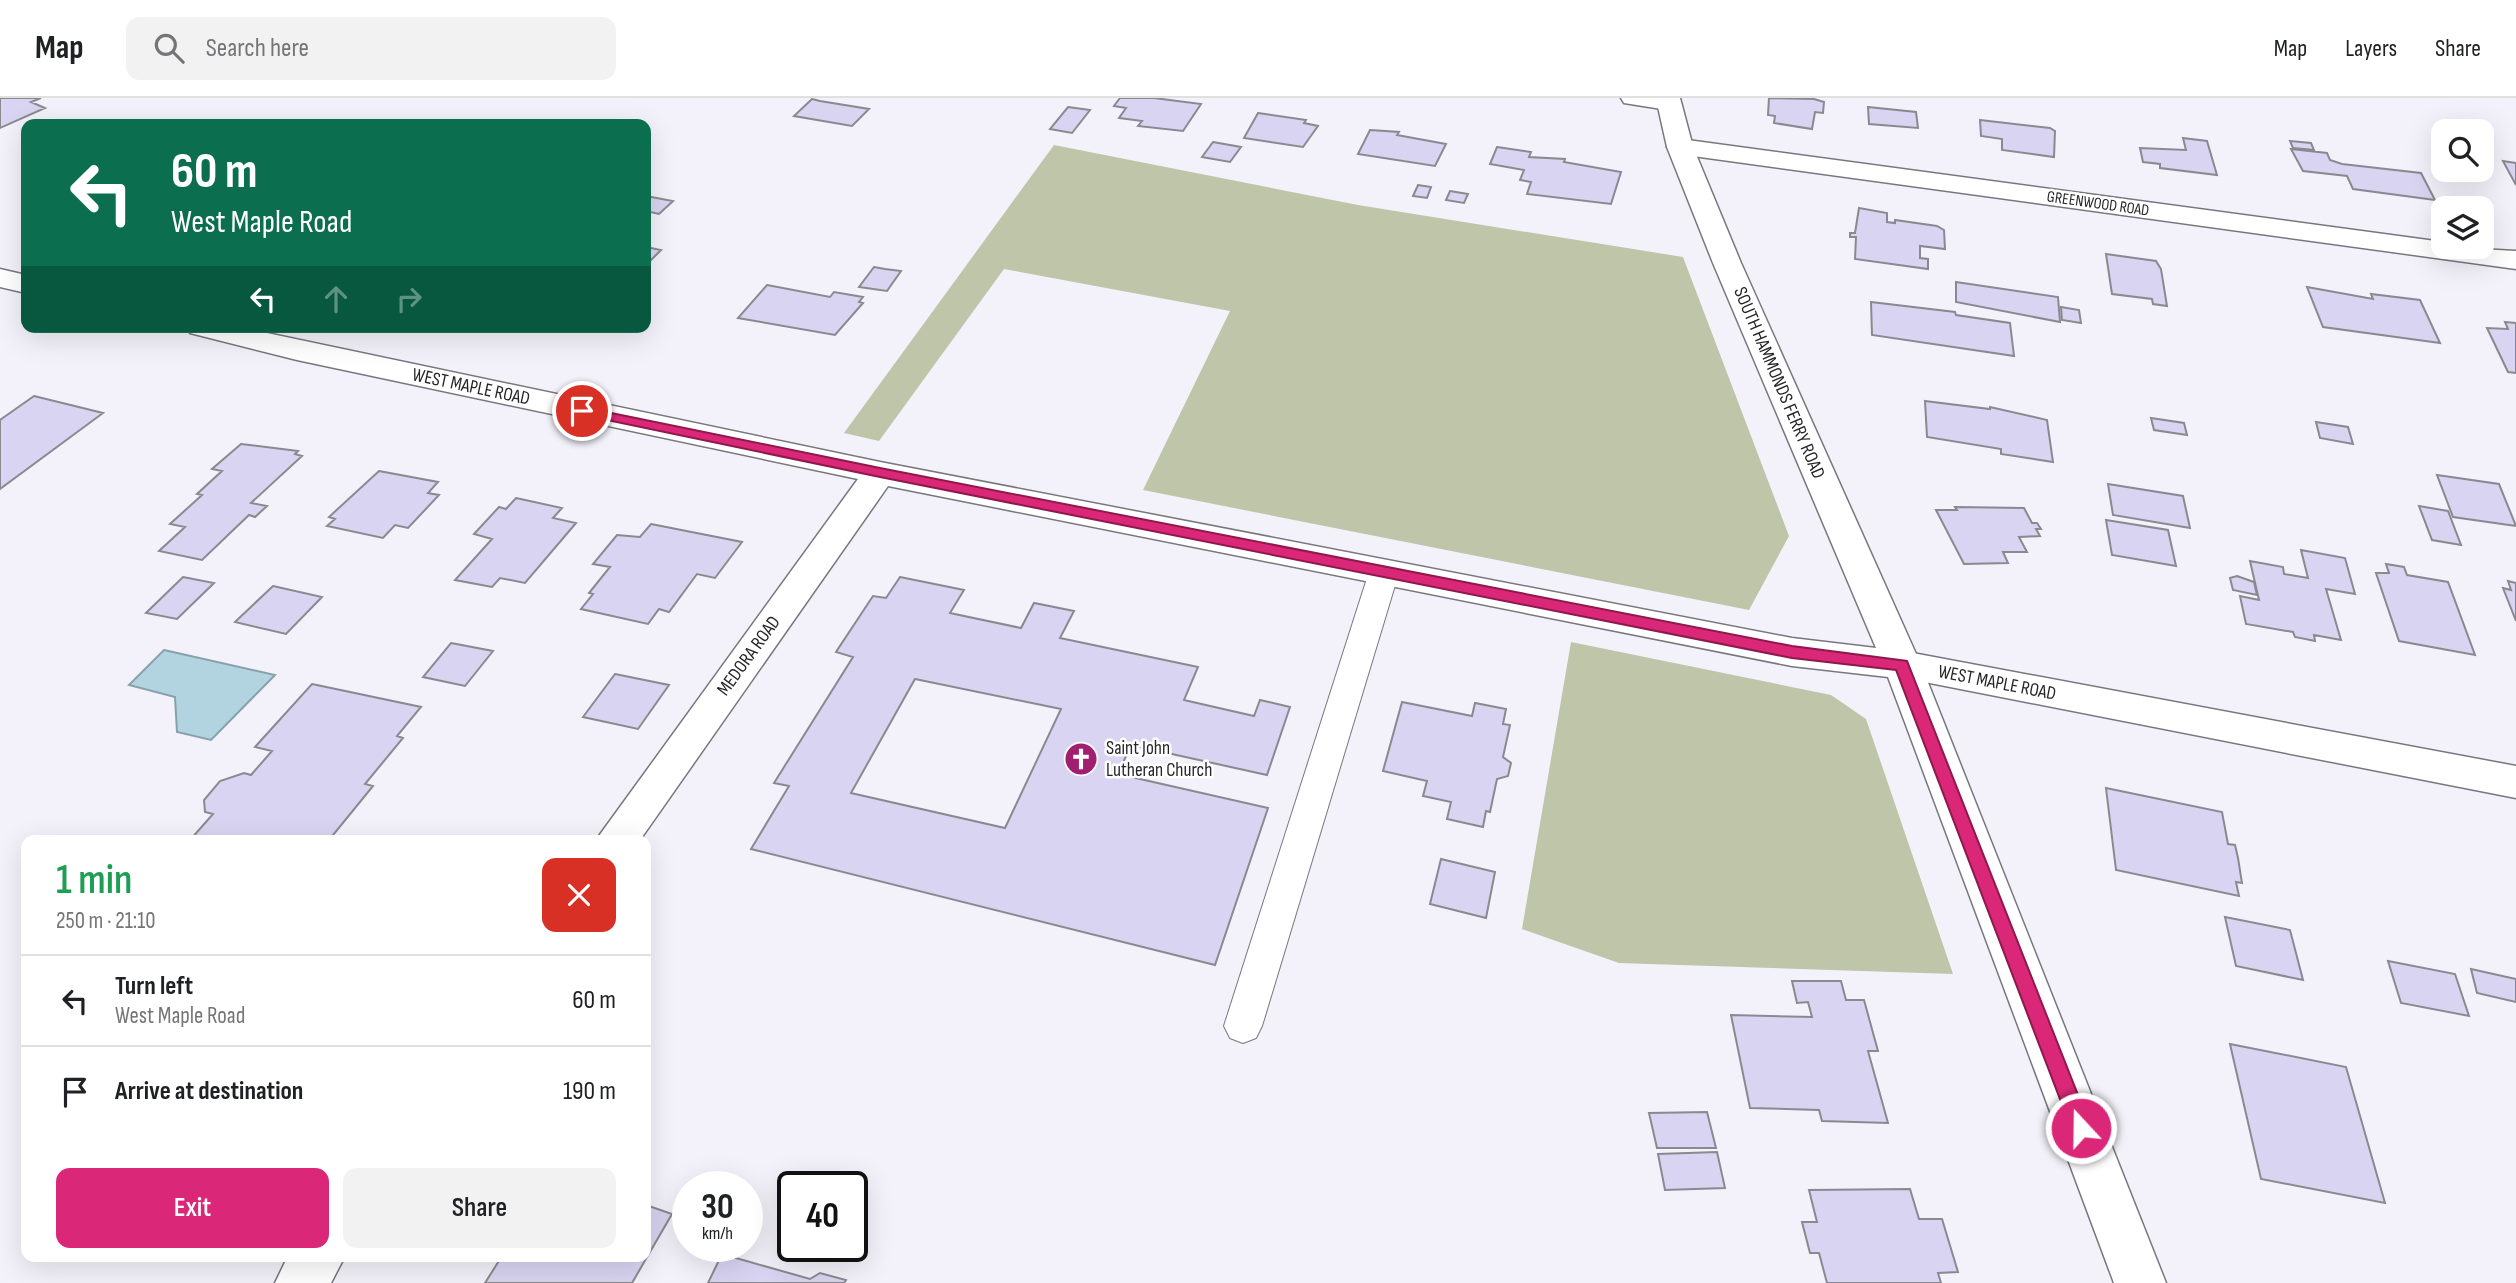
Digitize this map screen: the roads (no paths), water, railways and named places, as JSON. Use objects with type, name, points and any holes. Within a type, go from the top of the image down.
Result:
[{"type":"street","points":[[1633,98],[1668,101]]},
{"type":"street","name":"SOUTH HAMMONDS FERRY ROAD","points":[[1668,101],[1680,147],[1902,665],[2140,1283]]},
{"type":"street","name":"GREENWOOD ROAD","points":[[1680,147],[2516,260]]},
{"type":"street","points":[[0,278],[21,283]]},
{"type":"street","name":"WEST MAPLE ROAD","points":[[225,333],[310,354],[880,473],[1792,652],[1902,665],[2516,782]]},
{"type":"street","name":"MEDORA ROAD","points":[[621,835],[880,473]]},
{"type":"street","points":[[300,1283],[316,1262]]},
{"type":"lane","points":[[1244,1026],[1384,572]]},
{"type":"water","points":[[164,650],[275,675],[211,740],[177,732],[175,697],[129,685]]},
{"type":"place","name":"Saint John Lutheran Church","points":[[1081,759]]}]
